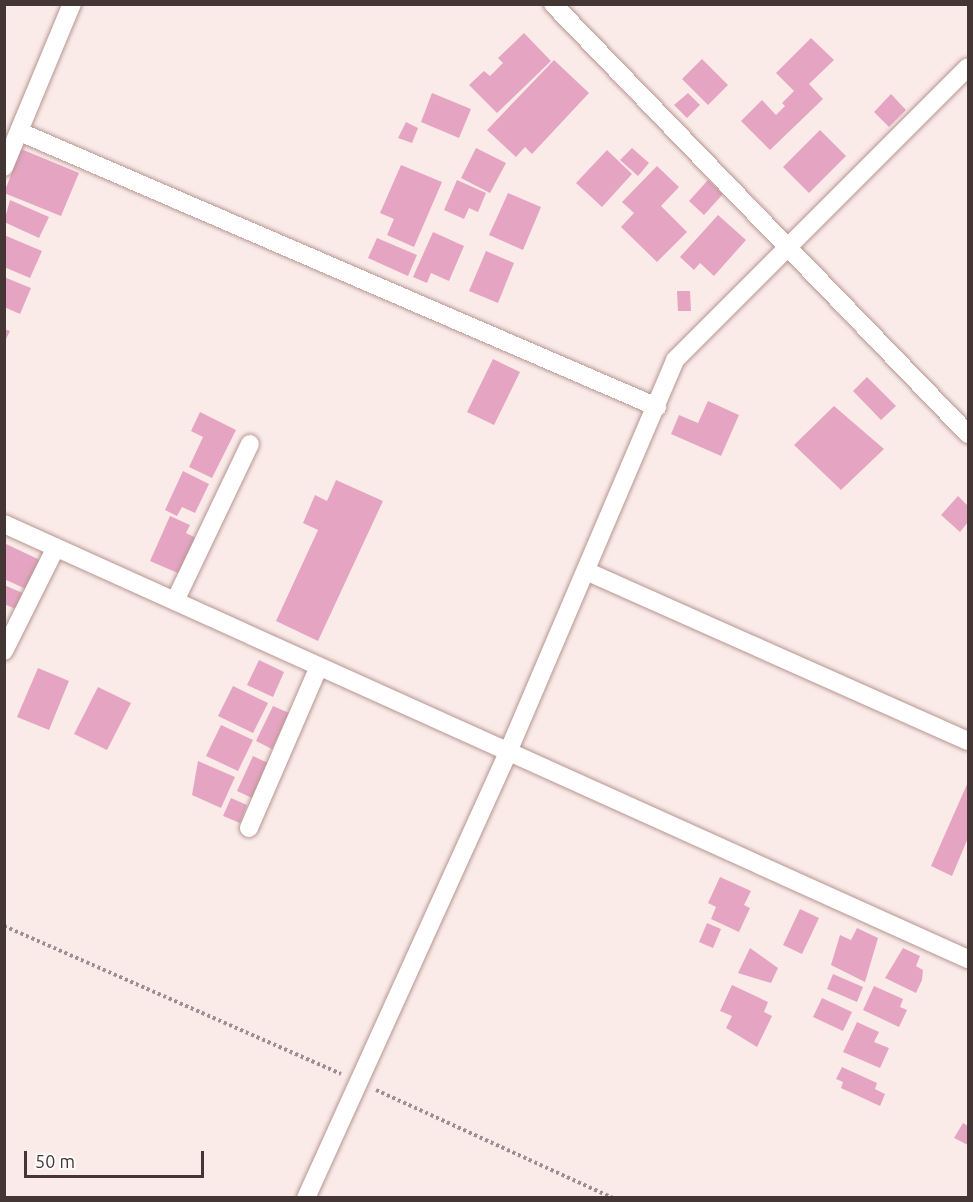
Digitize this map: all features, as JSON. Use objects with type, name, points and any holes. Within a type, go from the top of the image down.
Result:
[{"type":"street","points":[[4,167],[72,4]]},
{"type":"street","points":[[553,4],[788,242],[969,434]]},
{"type":"street","points":[[306,1197],[508,752],[657,407],[675,360],[788,242],[969,67]]},
{"type":"street","points":[[20,132],[657,407]]},
{"type":"street","points":[[175,601],[250,444]]},
{"type":"street","points":[[4,524],[969,959]]},
{"type":"street","points":[[4,651],[56,547]]},
{"type":"street","points":[[586,571],[969,741]]},
{"type":"street","points":[[249,828],[319,666]]},
{"type":"path","points":[[4,926],[613,1197]]},
{"type":"building","points":[[524,33],[551,61],[497,113],[469,85],[484,71],[490,76],[503,63],[498,58]]},
{"type":"building","points":[[811,38],[834,60],[809,84],[823,99],[770,150],[741,121],[762,100],[776,115],[785,106],[782,103],[794,91],[776,73]]},
{"type":"building","points":[[702,59],[728,85],[708,105],[682,79]]},
{"type":"building","points":[[554,60],[589,93],[532,154],[525,147],[516,157],[487,130]]},
{"type":"building","points":[[432,93],[471,109],[459,138],[421,122]]},
{"type":"building","points":[[688,93],[700,105],[687,118],[674,105]]},
{"type":"building","points":[[891,94],[906,110],[889,127],[874,112]]},
{"type":"building","points":[[406,122],[418,128],[412,143],[398,138]]},
{"type":"building","points":[[820,130],[846,156],[809,193],[783,167]]},
{"type":"building","points":[[476,148],[506,163],[490,193],[461,178]]},
{"type":"building","points":[[632,148],[649,163],[638,176],[620,160]]},
{"type":"building","points":[[21,149],[79,173],[61,216],[4,193]]},
{"type":"building","points":[[607,150],[632,174],[602,207],[576,183]]},
{"type":"building","points":[[401,165],[442,182],[414,247],[387,235],[394,219],[380,213]]},
{"type":"building","points":[[657,166],[679,187],[661,206],[687,232],[657,262],[621,227],[634,213],[622,202]]},
{"type":"building","points":[[457,180],[486,193],[478,212],[469,208],[464,219],[444,210]]},
{"type":"building","points":[[708,180],[723,194],[704,215],[689,201]]},
{"type":"building","points":[[508,193],[541,207],[523,250],[489,235]]},
{"type":"building","points":[[10,200],[49,217],[39,238],[4,222]]},
{"type":"building","points":[[718,215],[746,240],[714,276],[700,263],[694,270],[680,257]]},
{"type":"building","points":[[433,232],[464,246],[449,281],[431,273],[427,283],[413,277]]},
{"type":"building","points":[[4,235],[42,251],[30,278],[4,267]]},
{"type":"building","points":[[377,238],[417,255],[408,276],[368,258]]},
{"type":"building","points":[[486,251],[514,263],[498,303],[469,291]]},
{"type":"building","points":[[4,277],[31,288],[20,314],[4,307]]},
{"type":"building","points":[[677,291],[690,291],[691,311],[678,311]]},
{"type":"building","points":[[4,329],[10,331],[4,343]]},
{"type":"building","points":[[493,359],[520,372],[494,425],[467,412]]},
{"type":"building","points":[[867,377],[896,406],[881,420],[853,391]]},
{"type":"building","points":[[708,401],[739,415],[721,456],[671,434],[679,415],[698,423]]},
{"type":"building","points":[[834,406],[884,449],[841,490],[794,445]]},
{"type":"building","points":[[200,412],[236,430],[212,478],[189,467],[203,437],[191,431]]},
{"type":"building","points":[[183,471],[209,484],[195,513],[182,507],[177,516],[165,510]]},
{"type":"building","points":[[336,480],[383,501],[318,641],[276,621],[318,530],[303,523],[315,495],[327,501]]},
{"type":"building","points":[[958,496],[968,506],[968,522],[960,532],[941,515]]},
{"type":"building","points":[[170,516],[190,525],[186,533],[196,538],[180,574],[150,561]]},
{"type":"building","points":[[4,543],[42,561],[28,590],[4,579]]},
{"type":"building","points":[[4,585],[25,594],[18,610],[4,604]]},
{"type":"building","points":[[259,660],[284,672],[273,697],[247,685]]},
{"type":"building","points":[[38,668],[69,681],[49,730],[17,717]]},
{"type":"building","points":[[233,686],[268,703],[253,733],[218,716]]},
{"type":"building","points":[[98,687],[131,703],[107,750],[74,734]]},
{"type":"building","points":[[273,706],[289,713],[272,749],[256,741]]},
{"type":"building","points":[[221,725],[253,740],[238,771],[206,756]]},
{"type":"building","points":[[253,756],[268,763],[252,798],[237,791]]},
{"type":"building","points":[[198,761],[235,777],[221,808],[192,795]]},
{"type":"building","points":[[968,782],[968,838],[952,876],[931,866]]},
{"type":"building","points":[[231,798],[247,805],[240,823],[223,816]]},
{"type":"building","points":[[720,877],[751,891],[744,905],[750,908],[739,932],[711,919],[716,907],[708,903]]},
{"type":"building","points":[[800,909],[819,918],[802,954],[783,945]]},
{"type":"building","points":[[707,923],[721,929],[713,948],[699,942]]},
{"type":"building","points":[[857,928],[878,938],[865,982],[831,965],[840,935],[851,940]]},
{"type":"building","points":[[750,948],[778,968],[771,983],[738,973]]},
{"type":"building","points":[[903,948],[920,956],[916,966],[923,970],[922,980],[916,993],[885,978]]},
{"type":"building","points":[[833,974],[863,987],[857,1002],[827,989]]},
{"type":"building","points":[[732,985],[768,1002],[764,1012],[772,1016],[757,1047],[726,1028],[732,1016],[720,1011]]},
{"type":"building","points":[[874,986],[903,999],[900,1007],[907,1010],[899,1027],[863,1010]]},
{"type":"building","points":[[822,998],[852,1012],[843,1031],[813,1017]]},
{"type":"building","points":[[857,1022],[879,1032],[874,1042],[889,1048],[880,1068],[843,1052]]},
{"type":"building","points":[[842,1067],[877,1083],[875,1089],[885,1094],[880,1106],[841,1088],[843,1082],[836,1079]]},
{"type":"building","points":[[963,1123],[968,1126],[968,1145],[954,1138]]}]
